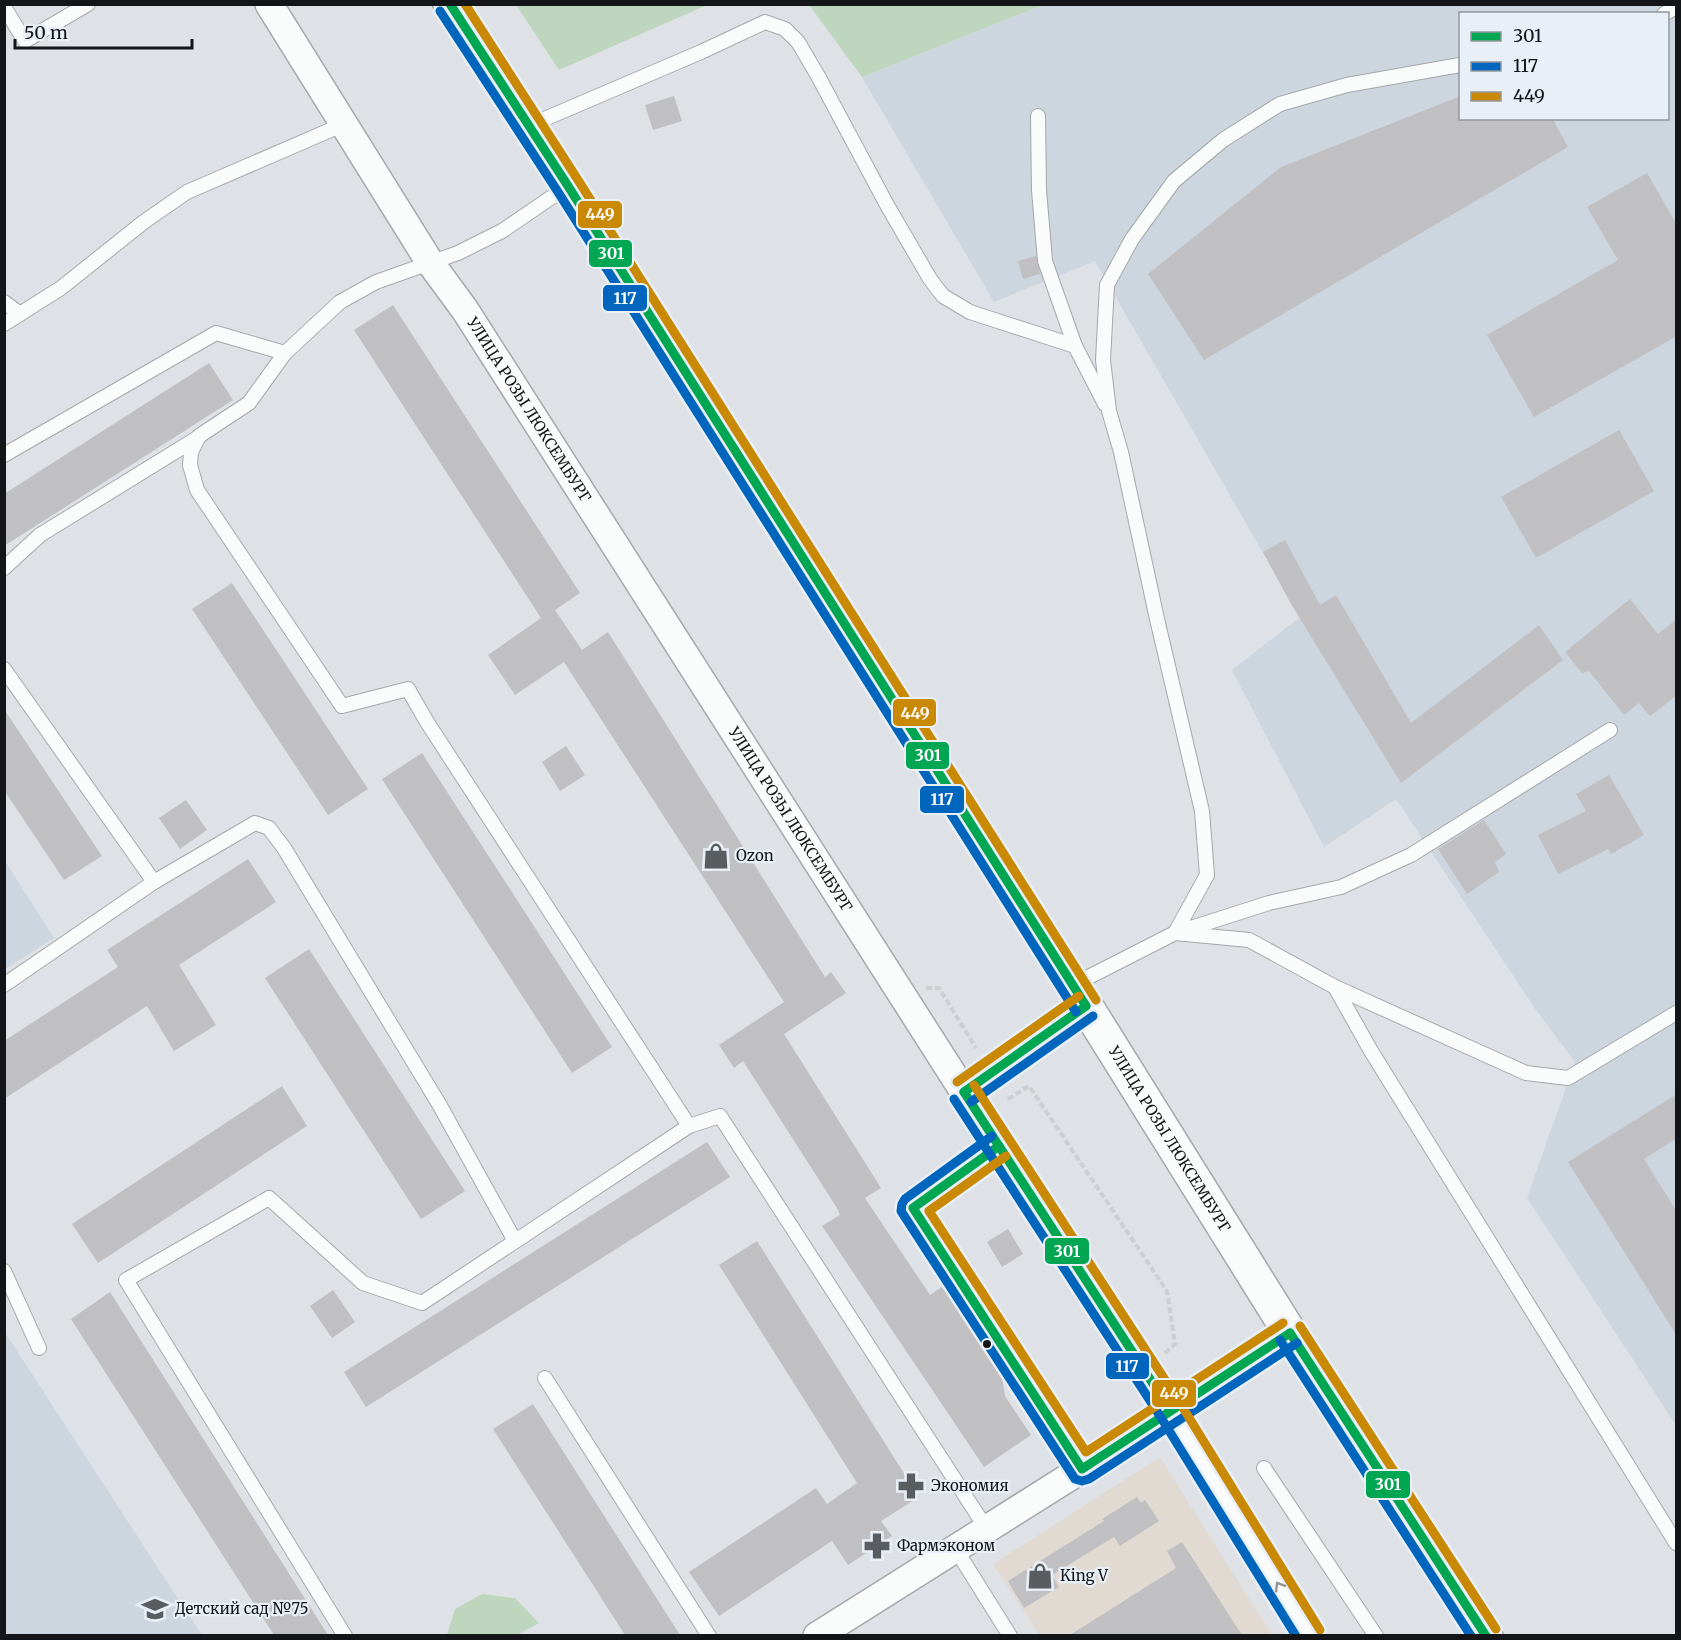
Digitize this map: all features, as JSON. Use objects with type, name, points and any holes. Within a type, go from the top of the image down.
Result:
[{"type":"main road","name":"УЛИЦА РОЗЫ ЛЮКСЕМБУРГ","points":[[450,4],[568,186],[1290,1333],[1486,1635]]},
{"type":"street","name":"УЛИЦА РОЗЫ ЛЮКСЕМБУРГ","points":[[269,4],[429,261],[465,310],[964,1092],[1170,1410],[1310,1635]]},
{"type":"street","points":[[964,1092],[1079,995]]},
{"type":"street","points":[[818,1635],[1290,1333]]},
{"type":"lane","points":[[4,7],[25,41],[88,4]]},
{"type":"lane","points":[[528,126],[765,22],[785,29],[798,42],[887,205],[930,279],[943,296],[970,312],[1075,346]]},
{"type":"lane","points":[[1175,933],[1207,875],[1202,811],[1121,452],[1109,411],[1103,360],[1107,285],[1132,239],[1174,181],[1223,140],[1280,104],[1347,86],[1459,66]]},
{"type":"lane","points":[[1038,116],[1039,190],[1045,261],[1075,346],[1109,411]]},
{"type":"lane","points":[[4,324],[61,288],[145,220],[187,192],[342,124]]},
{"type":"lane","points":[[4,568],[40,536],[249,403],[285,353],[340,302],[376,282],[429,261],[458,253],[502,231],[568,186]]},
{"type":"lane","points":[[4,302],[20,314]]},
{"type":"lane","points":[[4,455],[216,333],[285,353]]},
{"type":"lane","points":[[199,436],[191,452],[190,465],[197,490],[342,706],[408,689],[427,722],[690,1126]]},
{"type":"lane","points":[[4,669],[154,882]]},
{"type":"lane","points":[[1079,995],[1175,933],[1269,903],[1341,886],[1411,855],[1610,730]]},
{"type":"lane","points":[[4,985],[154,882],[255,823],[269,828],[284,848],[439,1104],[515,1241]]},
{"type":"lane","points":[[1175,933],[1249,940],[1335,987],[1526,1073],[1568,1077],[1677,1013]]},
{"type":"lane","points":[[1335,987],[1377,1061],[1677,1543]]},
{"type":"lane","points":[[345,1635],[126,1280],[268,1198],[363,1283],[422,1303],[690,1126],[720,1116],[986,1528]]},
{"type":"lane","points":[[999,1146],[913,1208],[1082,1468]]},
{"type":"lane","points":[[4,1271],[39,1348]]},
{"type":"lane","points":[[545,1378],[709,1635]]},
{"type":"lane","points":[[1264,1468],[1376,1635]]},
{"type":"lane","points":[[955,1548],[1010,1635]]},
{"type":"path","points":[[916,987],[939,988],[976,1048]]},
{"type":"path","points":[[1008,1100],[1029,1086],[1167,1291],[1175,1344],[1158,1360]]},
{"type":"shaded area","points":[[1043,5],[1676,5],[1676,1425],[1527,1198],[1575,1062],[1536,1010],[1396,799],[1324,847],[1232,670],[1300,617],[1095,261],[994,302],[862,77]]},
{"type":"shaded area","points":[[5,861],[54,938],[4,969]]},
{"type":"shaded area","points":[[4,1331],[167,1582],[202,1635],[5,1635]]},
{"type":"shaded area","points":[[1160,1457],[1272,1635],[1039,1635],[993,1564]]},
{"type":"green space","points":[[516,5],[707,5],[559,70]]},
{"type":"green space","points":[[809,5],[1043,5],[862,77]]},
{"type":"green space","points":[[482,1594],[515,1598],[539,1623],[517,1635],[447,1635],[455,1609]]},
{"type":"building","points":[[674,96],[682,121],[653,130],[645,105]]},
{"type":"building","points":[[1459,97],[1459,120],[1553,120],[1568,147],[1204,360],[1148,274],[1281,167]]},
{"type":"building","points":[[1647,173],[1677,225],[1677,336],[1534,417],[1487,335],[1618,260],[1587,207]]},
{"type":"building","points":[[1036,256],[1040,274],[1023,279],[1018,261]]},
{"type":"building","points":[[393,305],[580,593],[555,610],[582,650],[608,632],[825,977],[831,972],[846,993],[784,1034],[881,1188],[865,1198],[930,1295],[944,1285],[966,1319],[972,1315],[999,1357],[1005,1396],[1031,1435],[984,1467],[822,1226],[840,1215],[837,1208],[743,1061],[734,1068],[719,1045],[784,1002],[564,662],[515,695],[488,655],[541,618],[354,330]]},
{"type":"building","points":[[209,363],[233,400],[4,546],[4,494]]},
{"type":"building","points":[[1619,430],[1654,491],[1536,558],[1501,497]]},
{"type":"building","points":[[1285,540],[1320,605],[1336,595],[1411,723],[1539,625],[1563,660],[1401,783],[1291,604],[1263,552]]},
{"type":"building","points":[[232,583],[368,789],[328,815],[192,609]]},
{"type":"building","points":[[1630,599],[1658,634],[1677,619],[1677,695],[1650,716],[1639,703],[1624,715],[1589,671],[1582,673],[1565,652]]},
{"type":"building","points":[[4,709],[102,856],[64,880],[4,790]]},
{"type":"building","points":[[566,746],[585,775],[560,791],[542,762]]},
{"type":"building","points":[[422,753],[612,1047],[572,1073],[382,779]]},
{"type":"building","points":[[1609,775],[1644,835],[1611,854],[1608,849],[1558,874],[1538,835],[1586,811],[1576,794]]},
{"type":"building","points":[[186,800],[207,830],[180,849],[159,818]]},
{"type":"building","points":[[1484,820],[1506,854],[1495,862],[1499,872],[1467,894],[1438,849]]},
{"type":"building","points":[[248,859],[276,902],[179,965],[216,1025],[174,1051],[147,1006],[4,1099],[4,1041],[118,967],[107,950]]},
{"type":"building","points":[[309,949],[465,1191],[421,1219],[265,978]]},
{"type":"building","points":[[282,1086],[307,1126],[98,1263],[72,1224]]},
{"type":"building","points":[[1677,1094],[1677,1138],[1644,1159],[1677,1212],[1677,1336],[1568,1162]]},
{"type":"building","points":[[707,1142],[730,1177],[366,1407],[344,1372]]},
{"type":"building","points":[[1008,1229],[1023,1254],[1002,1267],[987,1242]]},
{"type":"building","points":[[757,1241],[919,1497],[881,1521],[892,1536],[848,1565],[832,1541],[719,1616],[689,1572],[816,1488],[827,1504],[857,1483],[719,1265]]},
{"type":"building","points":[[333,1290],[355,1322],[332,1338],[310,1306]]},
{"type":"building","points":[[110,1292],[328,1635],[274,1635],[71,1319]]},
{"type":"building","points":[[533,1404],[680,1635],[625,1635],[493,1429]]},
{"type":"building","points":[[1137,1497],[1141,1503],[1145,1500],[1159,1521],[1120,1546],[1114,1537],[1052,1575],[1059,1587],[1024,1608],[1008,1581],[1104,1521],[1102,1519]]},
{"type":"building","points":[[1182,1542],[1242,1635],[1070,1635],[1176,1568],[1167,1551]]},
{"type":"transit line","name":"301","points":[[450,4],[568,186],[1086,1006]]},
{"type":"transit line","name":"449","points":[[465,4],[1096,1000]]},
{"type":"transit line","name":"117","points":[[440,11],[558,192],[1076,1012]]},
{"type":"transit line","name":"449","points":[[957,1082],[1079,996]]},
{"type":"transit line","name":"301","points":[[964,1092],[1086,1006]]},
{"type":"transit line","name":"117","points":[[971,1102],[1093,1016]]},
{"type":"transit line","name":"449","points":[[974,1085],[1180,1403],[1320,1630]]},
{"type":"transit line","name":"301","points":[[964,1092],[1170,1410]]},
{"type":"transit line","name":"117","points":[[954,1099],[1160,1416],[1296,1636]]},
{"type":"transit line","name":"117","points":[[992,1136],[905,1199],[901,1211],[1075,1479],[1082,1481],[1089,1479],[1297,1343]]},
{"type":"transit line","name":"301","points":[[999,1146],[913,1208],[1082,1469],[1290,1333]]},
{"type":"transit line","name":"449","points":[[1006,1156],[929,1211],[1086,1452],[1283,1323]]},
{"type":"transit line","name":"449","points":[[1300,1326],[1496,1629]]},
{"type":"transit line","name":"301","points":[[1290,1333],[1486,1636]]},
{"type":"transit line","name":"117","points":[[1280,1340],[1471,1636]]},
{"type":"place","name":"Ozon","points":[[716,856]]},
{"type":"place","name":"Экономия","points":[[911,1486]]},
{"type":"place","name":"Фармэконом","points":[[877,1546]]},
{"type":"place","name":"King V","points":[[1040,1576]]},
{"type":"place","name":"Детский сад №75","points":[[155,1609]]}]
